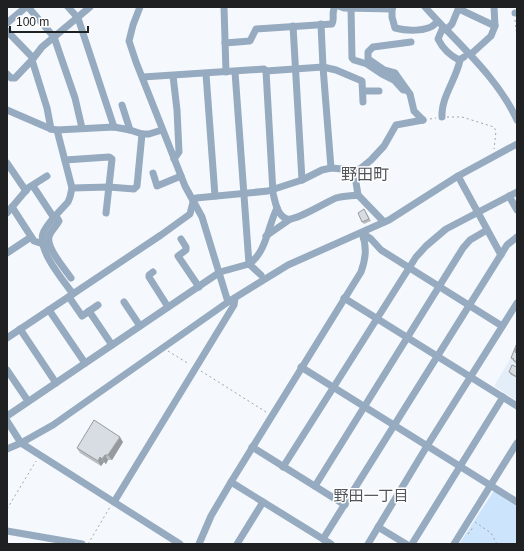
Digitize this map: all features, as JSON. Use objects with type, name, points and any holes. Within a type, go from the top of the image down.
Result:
[{"type":"street","points":[[7,23],[27,7],[54,37],[75,98],[82,128]]},
{"type":"street","points":[[68,7],[78,18],[114,127]]},
{"type":"street","points":[[7,74],[11,78],[15,78],[54,37],[90,7]]},
{"type":"street","points":[[114,502],[234,305],[220,272],[202,217],[181,176],[129,41],[140,7]]},
{"type":"street","points":[[224,7],[226,72]]},
{"type":"street","points":[[225,43],[250,41],[256,29],[332,24],[333,9],[335,7]]},
{"type":"street","points":[[341,7],[392,8],[392,17],[395,28],[399,29],[431,28],[435,24]]},
{"type":"street","points":[[442,117],[444,103],[458,68],[465,57],[491,36],[495,26],[494,7]]},
{"type":"street","points":[[352,8],[352,58],[367,64],[394,80],[404,90],[407,90]]},
{"type":"street","points":[[428,8],[445,28],[465,57],[502,93],[517,120]]},
{"type":"street","points":[[465,57],[452,57],[444,50],[438,39],[445,28],[452,24],[459,8],[495,26]]},
{"type":"street","points":[[321,24],[331,168]]},
{"type":"street","points":[[292,26],[296,69],[302,180]]},
{"type":"street","points":[[7,30],[32,59],[65,160],[72,188],[68,202],[44,231],[42,244],[47,256],[82,316],[98,304]]},
{"type":"street","points":[[411,42],[373,47],[370,48],[367,55],[368,59],[384,70],[395,73],[410,94],[414,111],[423,120]]},
{"type":"street","points":[[143,77],[264,69],[266,71],[324,67],[336,70],[362,81],[363,102]]},
{"type":"street","points":[[266,71],[273,189],[277,208],[286,219],[290,220]]},
{"type":"street","points":[[235,72],[249,264],[261,275]]},
{"type":"street","points":[[206,74],[215,196]]},
{"type":"street","points":[[172,76],[177,110],[179,152],[174,159]]},
{"type":"street","points":[[363,91],[379,91]]},
{"type":"street","points":[[122,105],[130,130]]},
{"type":"street","points":[[7,110],[54,129],[114,127],[142,134],[149,134],[162,130]]},
{"type":"street","points":[[7,338],[190,214],[193,202],[196,198],[273,189],[302,180],[322,170],[331,168],[353,170],[360,169],[384,146],[396,125],[423,120]]},
{"type":"street","points":[[72,188],[109,187],[134,189],[137,186],[142,134]]},
{"type":"street","points":[[7,449],[53,425],[232,300],[288,265],[384,222],[458,176],[517,144]]},
{"type":"street","points":[[65,160],[110,157],[112,159],[106,213]]},
{"type":"street","points":[[7,163],[59,221],[50,232],[48,238],[49,244],[53,253],[71,278]]},
{"type":"street","points":[[353,170],[358,195],[384,222]]},
{"type":"street","points":[[153,173],[157,186],[181,176]]},
{"type":"street","points":[[42,244],[34,241],[10,210],[30,188],[47,176]]},
{"type":"street","points":[[458,176],[501,255]]},
{"type":"street","points":[[283,467],[409,267],[426,246],[446,229],[517,192]]},
{"type":"street","points":[[266,236],[290,220],[338,197],[358,195]]},
{"type":"street","points":[[509,196],[517,210]]},
{"type":"street","points":[[7,416],[220,272],[249,264],[253,261],[261,250],[277,208]]},
{"type":"street","points":[[315,486],[463,248],[470,240],[487,230]]},
{"type":"street","points":[[362,233],[371,239],[381,250],[502,326]]},
{"type":"street","points":[[198,544],[211,516],[231,482],[361,272],[366,246],[362,233]]},
{"type":"street","points":[[7,253],[31,236]]},
{"type":"street","points":[[323,539],[507,245],[517,237]]},
{"type":"street","points":[[181,239],[186,247],[186,250],[178,256],[199,287]]},
{"type":"street","points":[[153,272],[148,277],[168,308]]},
{"type":"street","points":[[344,298],[517,406]]},
{"type":"street","points":[[124,302],[140,326]]},
{"type":"street","points":[[368,544],[427,446],[517,303]]},
{"type":"street","points":[[49,310],[85,363]]},
{"type":"street","points":[[89,311],[112,345]]},
{"type":"street","points":[[20,329],[56,383]]},
{"type":"street","points":[[301,367],[517,502]]},
{"type":"street","points":[[7,370],[28,401]]},
{"type":"street","points":[[412,544],[503,397]]},
{"type":"street","points":[[7,421],[21,443],[180,544]]},
{"type":"street","points":[[454,544],[517,443]]},
{"type":"street","points":[[252,447],[345,505]]},
{"type":"street","points":[[231,482],[330,544]]},
{"type":"street","points":[[238,544],[263,502]]},
{"type":"street","points":[[378,527],[406,544]]},
{"type":"street","points":[[7,531],[82,544]]},
{"type":"path","points":[[516,13],[517,36]]},
{"type":"path","points":[[423,120],[442,117],[462,117],[494,126],[496,130],[493,156]]},
{"type":"path","points":[[163,348],[272,416]]},
{"type":"path","points":[[7,509],[40,456]]},
{"type":"path","points":[[88,544],[114,502]]},
{"type":"path","points":[[467,534],[470,533],[475,522],[491,533],[497,544]]},
{"type":"shaded area","points":[[517,346],[517,401],[494,386]]},
{"type":"shaded area","points":[[493,492],[517,506],[517,544],[459,544]]},
{"type":"building","points":[[364,209],[369,219],[362,222],[358,213]]},
{"type":"building","points":[[517,343],[515,352],[517,354],[517,362],[511,358]]},
{"type":"building","points":[[512,365],[517,367],[517,377],[509,372]]},
{"type":"building","points":[[94,420],[120,437],[108,455],[105,455],[102,459],[100,457],[98,461],[77,448]]},
{"type":"district","name":"野田町","points":[[365,174]]},
{"type":"district","name":"野田一丁目","points":[[371,495]]}]
